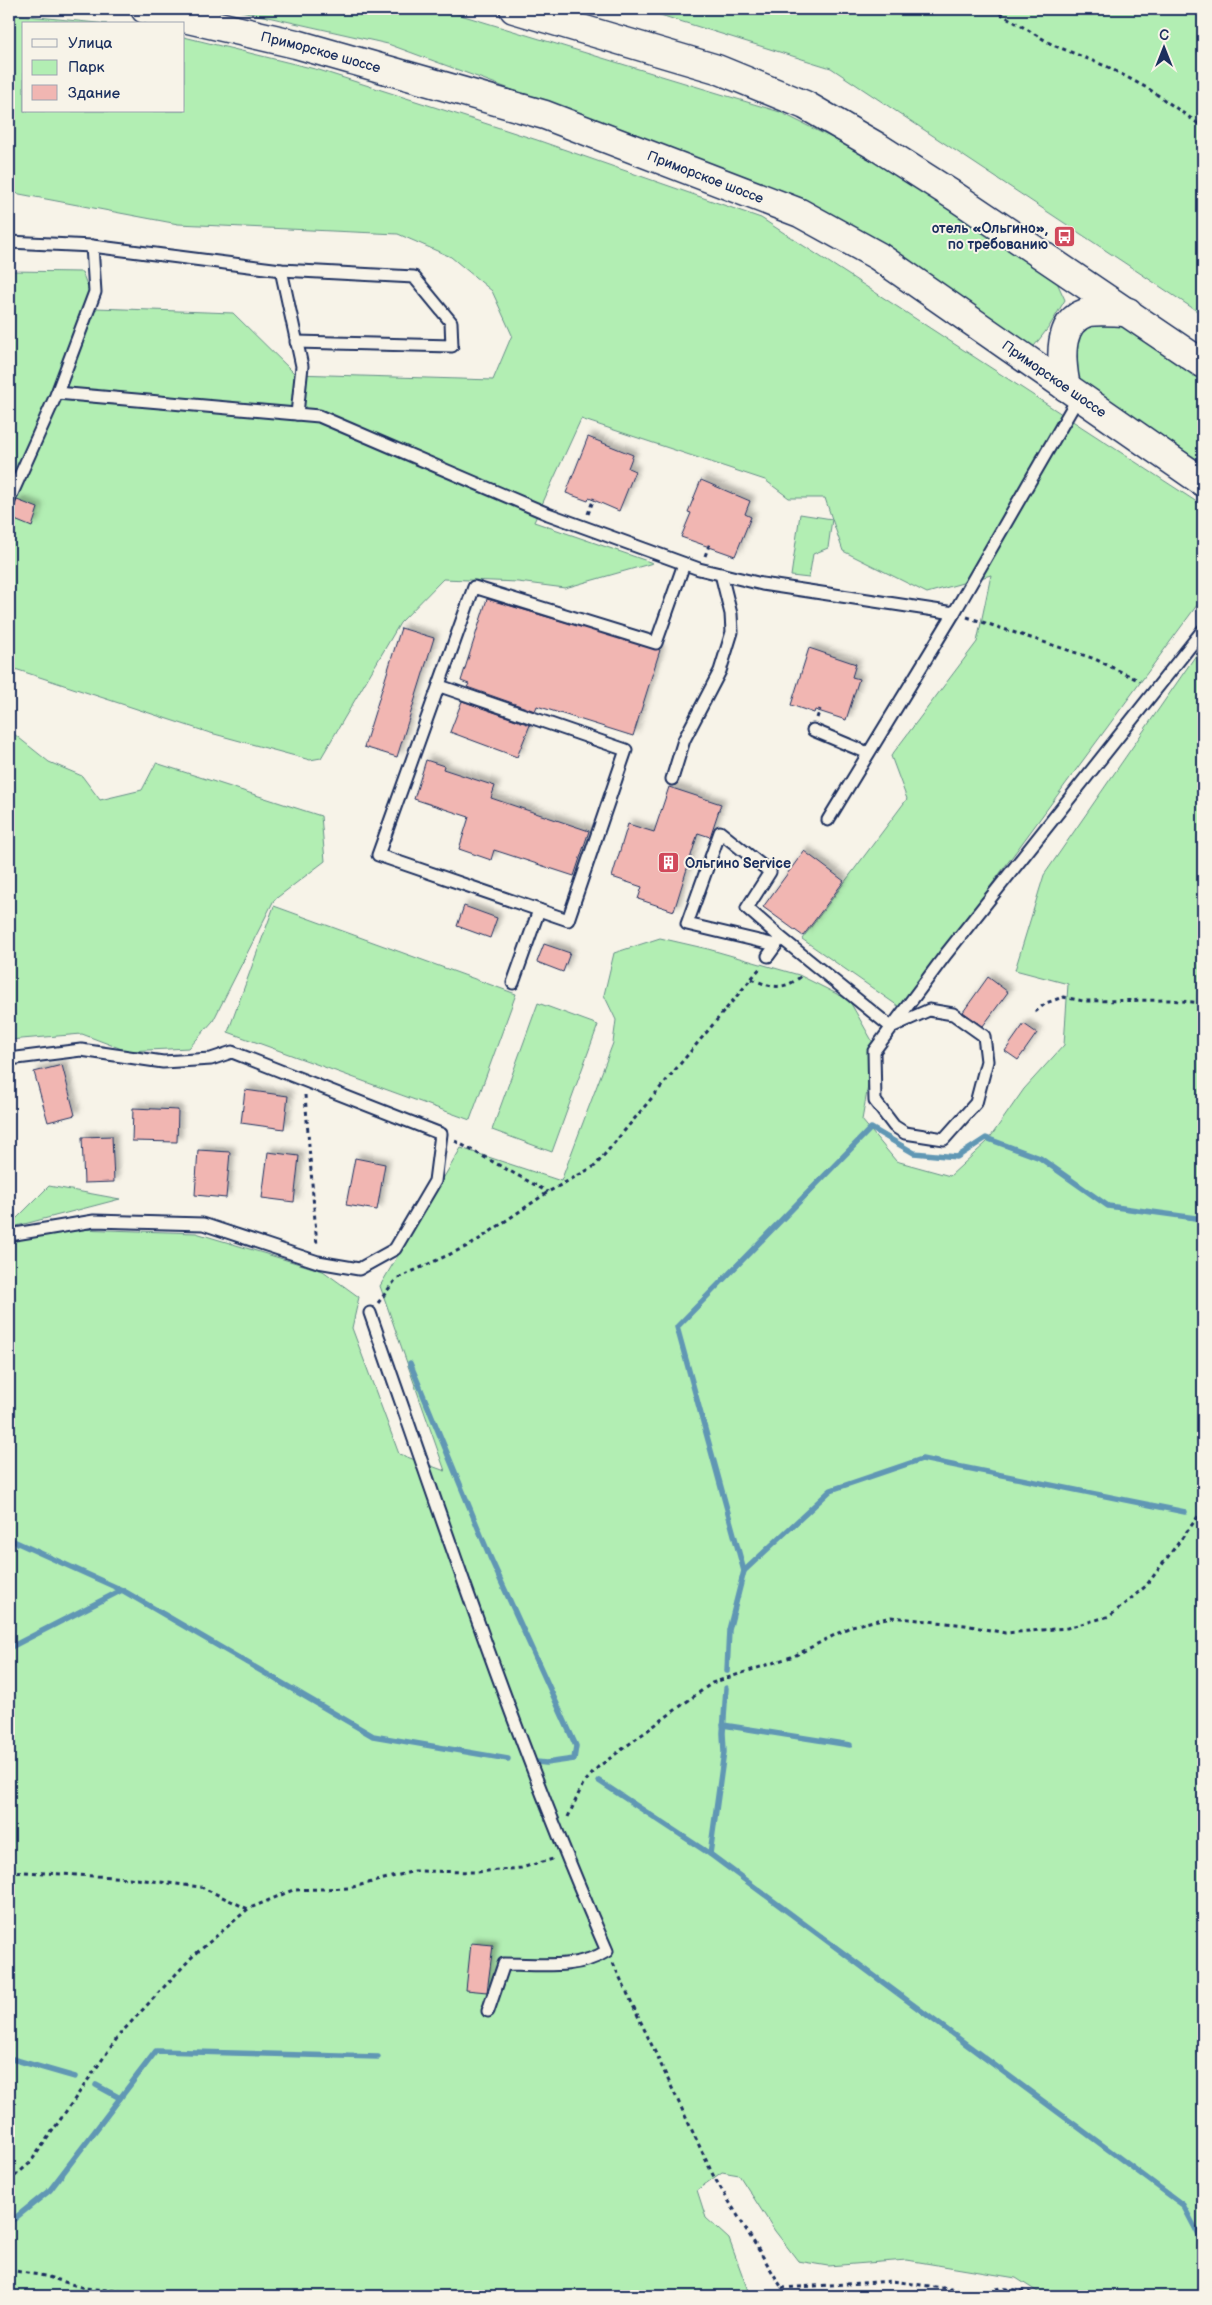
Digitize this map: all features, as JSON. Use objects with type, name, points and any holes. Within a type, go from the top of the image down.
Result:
[{"type":"main road","name":"Приморское шоссе","points":[[145,9],[296,44],[545,115],[800,213],[878,256],[1203,482]]},
{"type":"main road","points":[[514,9],[717,69],[804,105],[876,146],[1128,312],[1203,364]]},
{"type":"main road","points":[[1072,391],[1062,355],[1064,338],[1068,327],[1078,316],[1089,312],[1128,312]]},
{"type":"lane","points":[[9,242],[92,246],[281,270],[414,277],[451,322],[452,346],[296,342]]},
{"type":"lane","points":[[9,500],[57,393],[95,292],[92,246]]},
{"type":"lane","points":[[281,270],[302,366],[297,414]]},
{"type":"lane","points":[[828,820],[954,612],[1072,391]]},
{"type":"lane","points":[[57,393],[319,416],[548,514],[684,564],[762,584],[954,612]]},
{"type":"lane","points":[[440,686],[626,750],[568,920],[378,855],[474,587],[656,643],[684,564]]},
{"type":"lane","points":[[672,779],[684,740],[720,671],[732,632],[721,574]]},
{"type":"lane","points":[[891,1027],[929,1010],[952,1014],[984,1036],[987,1061],[976,1103],[944,1139],[904,1133],[894,1126],[875,1102],[874,1051],[891,1027],[1203,630]]},
{"type":"lane","points":[[813,730],[868,753]]},
{"type":"lane","points":[[778,941],[688,924],[720,832],[770,872],[748,908],[778,941],[816,965],[891,1027]]},
{"type":"lane","points":[[513,983],[539,910]]},
{"type":"lane","points":[[768,956],[778,941]]},
{"type":"lane","points":[[9,1059],[81,1050],[163,1062],[212,1059],[232,1052],[442,1134],[435,1181],[394,1249],[358,1269],[318,1262],[203,1224],[94,1221],[9,1235]]},
{"type":"lane","points":[[370,1312],[429,1484],[558,1838],[607,1951],[593,1959],[574,1964],[504,1964],[488,2011]]},
{"type":"path","points":[[993,9],[1054,45],[1108,67],[1149,88],[1203,127]]},
{"type":"path","points":[[591,506],[594,498]]},
{"type":"path","points":[[707,551],[710,543]]},
{"type":"path","points":[[954,612],[1095,659],[1140,681]]},
{"type":"path","points":[[817,717],[820,709]]},
{"type":"path","points":[[370,1312],[396,1279],[472,1244],[548,1192],[595,1166],[752,979],[768,956]]},
{"type":"path","points":[[752,979],[770,987],[790,985],[816,965]]},
{"type":"path","points":[[1035,1012],[1046,1003],[1063,997],[1083,1001],[1170,1000],[1203,1003]]},
{"type":"path","points":[[304,1080],[318,1262]]},
{"type":"path","points":[[442,1134],[548,1192]]},
{"type":"path","points":[[558,1838],[583,1784],[598,1767],[712,1683],[794,1656],[852,1626],[891,1617],[965,1625],[1005,1633],[1067,1628],[1110,1616],[1146,1586],[1203,1510]]},
{"type":"path","points":[[9,2181],[30,2163],[120,2034],[192,1957],[248,1909],[293,1890],[349,1888],[415,1871],[477,1872],[521,1868],[566,1856]]},
{"type":"path","points":[[9,1871],[129,1878],[201,1887],[248,1909]]},
{"type":"path","points":[[607,1951],[714,2177],[782,2288]]},
{"type":"path","points":[[9,2270],[45,2276],[84,2288],[172,2296]]},
{"type":"path","points":[[782,2288],[892,2281],[980,2293],[1001,2288],[1029,2292],[1036,2296]]},
{"type":"path","points":[[778,2296],[782,2288]]},
{"type":"green space","points":[[232,9],[441,9],[780,112],[840,142],[902,178],[1055,278],[1065,300],[1049,327],[1031,350],[599,122],[388,44]]},
{"type":"green space","points":[[641,9],[1203,9],[1203,315],[831,68]]},
{"type":"green space","points":[[9,14],[87,22],[22,22],[22,112],[185,112],[185,37],[319,70],[537,140],[761,218],[1203,506],[1203,597],[901,1008],[802,939],[907,799],[891,756],[977,642],[991,575],[927,593],[843,551],[825,498],[789,498],[765,480],[581,419],[534,522],[653,563],[565,588],[518,582],[443,579],[400,623],[321,758],[310,760],[207,732],[9,667],[9,271],[82,272],[96,308],[233,313],[295,374],[493,380],[512,335],[492,291],[451,257],[398,234],[178,224],[9,192]]},
{"type":"green space","points":[[1096,323],[1119,324],[1203,381],[1203,463],[1085,386],[1076,368],[1074,351],[1080,335]]},
{"type":"green space","points":[[800,514],[832,519],[828,548],[813,554],[809,578],[791,576]]},
{"type":"green space","points":[[1203,645],[1203,2296],[1044,2296],[1016,2278],[907,2260],[828,2266],[798,2261],[775,2231],[739,2175],[722,2172],[697,2190],[706,2218],[729,2239],[750,2296],[9,2296],[9,1240],[77,1229],[196,1233],[323,1271],[359,1297],[352,1328],[399,1454],[445,1471],[380,1286],[461,1148],[561,1181],[613,1043],[616,1020],[604,995],[614,953],[660,938],[708,949],[799,975],[849,1000],[875,1046],[862,1120],[896,1161],[950,1176],[987,1142],[1024,1089],[1064,1045],[1068,984],[1015,970],[1044,875]]},
{"type":"green space","points":[[9,730],[49,762],[82,776],[100,800],[142,790],[156,763],[321,816],[325,861],[274,900],[213,1021],[189,1048],[127,1051],[82,1034],[9,1040]]},
{"type":"green space","points":[[274,906],[516,994],[470,1120],[228,1032]]},
{"type":"green space","points":[[538,1003],[598,1025],[552,1152],[492,1130]]},
{"type":"green space","points":[[49,1186],[120,1199],[9,1228],[9,1215],[17,1218]]},
{"type":"building","points":[[588,437],[633,455],[628,468],[635,471],[619,511],[589,498],[588,501],[566,493]]},
{"type":"building","points":[[701,480],[750,501],[745,514],[751,517],[735,556],[681,537],[691,513],[688,512]]},
{"type":"building","points":[[17,500],[38,508],[32,527],[10,518]]},
{"type":"building","points":[[487,599],[660,650],[633,736],[537,706],[535,711],[467,687],[469,684],[461,681]]},
{"type":"building","points":[[401,628],[434,638],[397,757],[364,747]]},
{"type":"building","points":[[809,648],[856,664],[852,677],[859,679],[846,720],[815,710],[814,713],[791,705]]},
{"type":"building","points":[[462,701],[530,725],[517,757],[450,732]]},
{"type":"building","points":[[426,760],[444,766],[443,769],[495,786],[491,798],[589,831],[574,876],[494,850],[491,860],[459,849],[469,817],[414,799]]},
{"type":"building","points":[[669,787],[721,804],[710,837],[698,833],[674,911],[638,899],[642,887],[612,877],[628,824],[654,832]]},
{"type":"building","points":[[804,851],[844,881],[803,936],[763,907]]},
{"type":"building","points":[[464,906],[497,918],[490,938],[457,926]]},
{"type":"building","points":[[544,944],[570,953],[563,972],[537,962]]},
{"type":"building","points":[[988,977],[1008,992],[983,1026],[963,1012]]},
{"type":"building","points":[[1024,1024],[1037,1033],[1018,1060],[1005,1051]]},
{"type":"building","points":[[62,1065],[75,1115],[48,1122],[34,1072]]},
{"type":"building","points":[[245,1090],[288,1096],[284,1129],[241,1123]]},
{"type":"building","points":[[133,1108],[178,1110],[177,1142],[132,1141]]},
{"type":"building","points":[[112,1136],[114,1182],[84,1183],[82,1137]]},
{"type":"building","points":[[198,1150],[230,1152],[226,1198],[195,1195]]},
{"type":"building","points":[[268,1152],[299,1156],[294,1202],[262,1198]]},
{"type":"building","points":[[355,1158],[385,1164],[377,1210],[346,1205]]},
{"type":"building","points":[[471,1943],[493,1945],[487,1992],[466,1990]]},
{"type":"waterway","points":[[727,1671],[729,1630],[744,1571],[677,1327],[871,1128],[914,1153],[957,1157],[986,1138],[1040,1158],[1108,1206],[1203,1219]]},
{"type":"waterway","points":[[410,1363],[490,1557],[576,1746],[574,1759],[546,1763],[536,1762]]},
{"type":"waterway","points":[[744,1571],[831,1490],[922,1459],[1185,1512]]},
{"type":"waterway","points":[[9,1539],[122,1590],[373,1736],[508,1759]]},
{"type":"waterway","points":[[9,1648],[122,1590]]},
{"type":"waterway","points":[[726,1688],[723,1733],[724,1752],[710,1854],[1183,2205],[1203,2243]]},
{"type":"waterway","points":[[723,1725],[850,1745]]},
{"type":"waterway","points":[[599,1781],[710,1854]]},
{"type":"waterway","points":[[9,2223],[50,2190],[156,2051],[378,2057]]},
{"type":"waterway","points":[[9,2058],[75,2077]]},
{"type":"waterway","points":[[96,2085],[120,2098]]},
{"type":"place","name":"отель «Ольгино», по требованию","points":[[1064,236]]},
{"type":"place","name":"Ольгино Service","points":[[669,863]]}]
